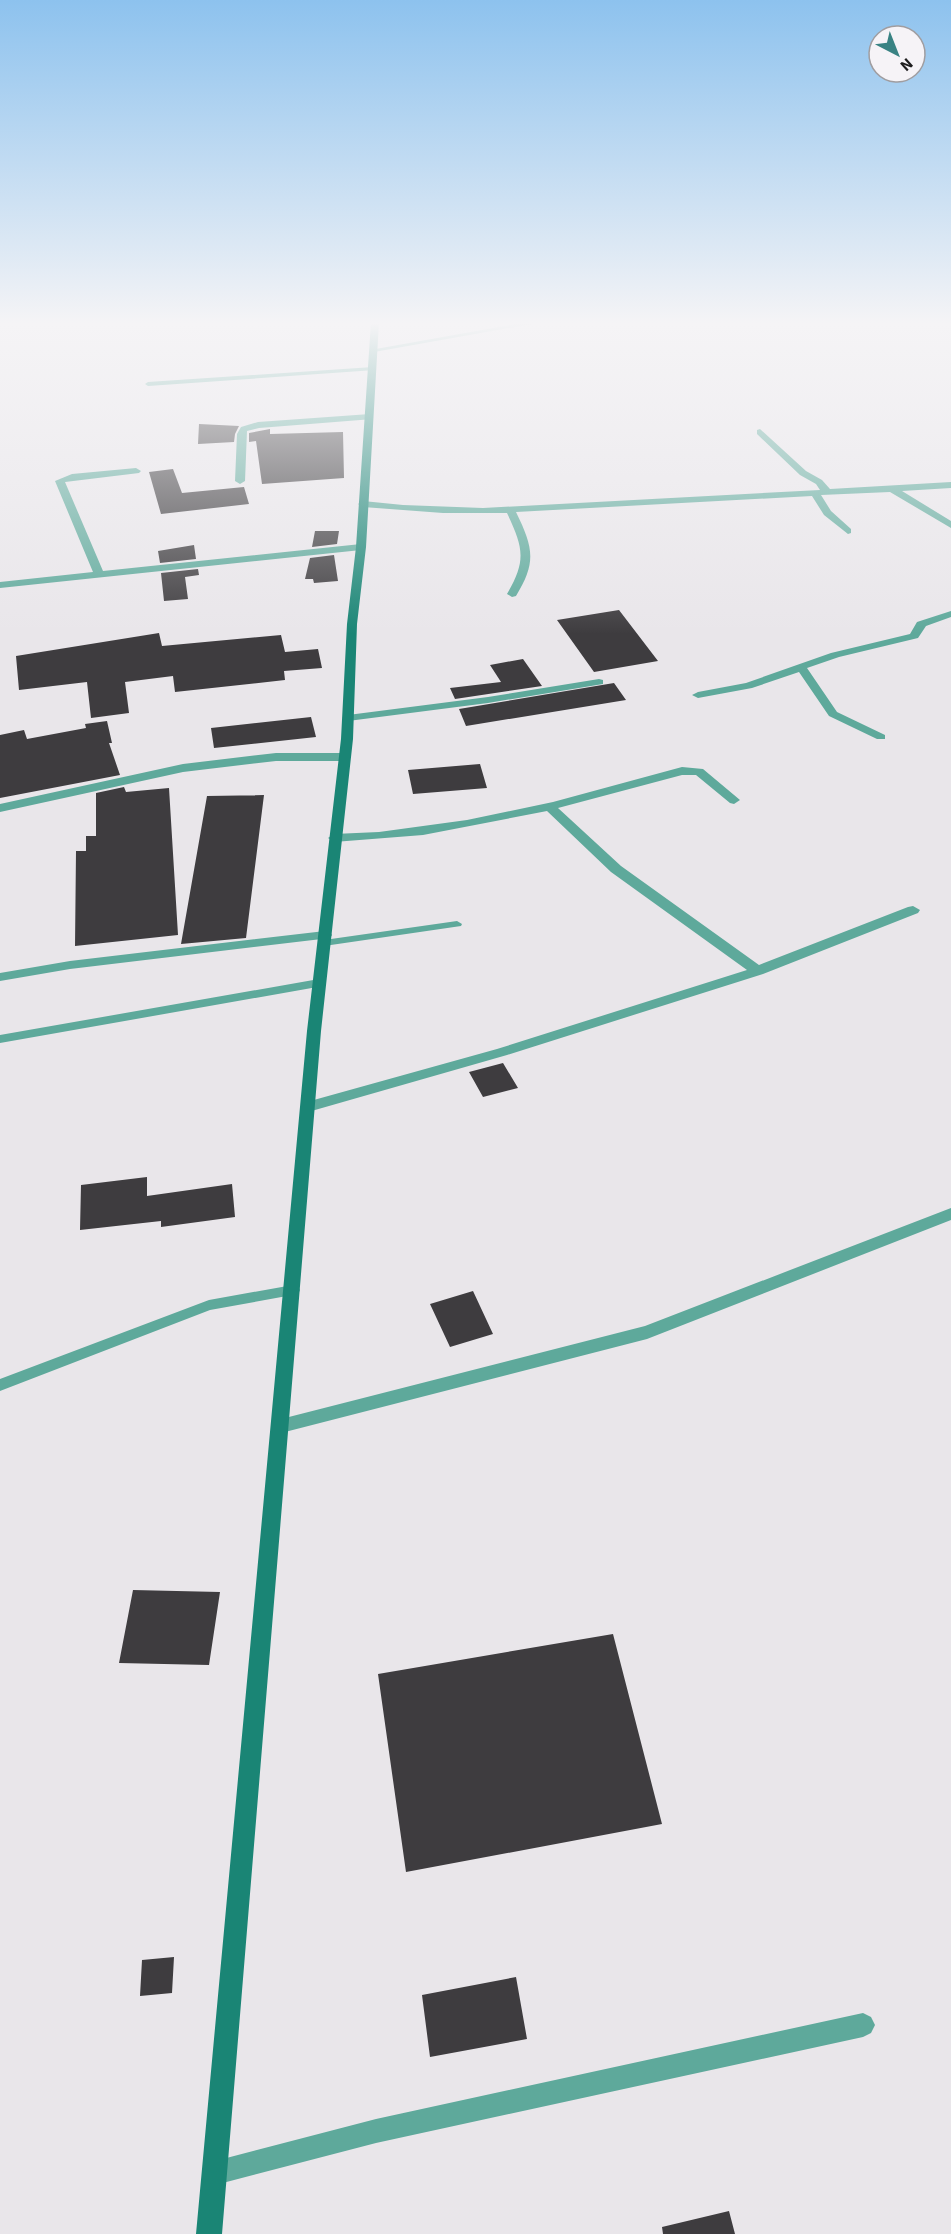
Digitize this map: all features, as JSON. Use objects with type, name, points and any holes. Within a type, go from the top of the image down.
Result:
[{"type":"main road","points":[[209,2234],[308,1107],[348,718],[352,624],[361,547],[369,426]]},
{"type":"street","points":[[240,481],[241,434],[244,429],[254,426]]},
{"type":"street","points":[[760,432],[803,473],[822,484],[827,492]]},
{"type":"street","points":[[99,574],[60,481],[72,477],[136,471]]},
{"type":"street","points":[[363,504],[429,511],[510,509],[814,492],[893,490],[951,484]]},
{"type":"street","points":[[893,490],[951,525]]},
{"type":"street","points":[[814,492],[827,513],[848,531]]},
{"type":"street","points":[[510,509],[526,544],[527,566],[512,594]]},
{"type":"street","points":[[0,585],[361,547]]},
{"type":"street","points":[[698,695],[755,684],[857,648],[914,636],[918,633],[921,624],[951,614]]},
{"type":"street","points":[[801,667],[833,714],[880,737]]},
{"type":"street","points":[[348,718],[488,700],[599,682]]},
{"type":"street","points":[[0,808],[183,768],[276,758],[344,757]]},
{"type":"street","points":[[334,838],[428,829],[504,818],[682,771],[699,772],[734,800]]},
{"type":"street","points":[[550,807],[616,869],[758,971]]},
{"type":"street","points":[[308,1107],[502,1052],[758,971],[913,910]]},
{"type":"street","points":[[0,977],[70,965],[325,939]]},
{"type":"street","points":[[281,1426],[646,1332],[693,1316],[880,1238],[951,1214]]},
{"type":"street","points":[[215,2173],[375,2131],[863,2025]]},
{"type":"lane","points":[[325,939],[457,924]]},
{"type":"lane","points":[[0,1039],[320,983]]},
{"type":"lane","points":[[0,1385],[209,1305],[292,1290]]},
{"type":"building","points":[[199,426],[239,426],[234,442],[198,444]]},
{"type":"building","points":[[270,429],[270,434],[343,432],[344,478],[262,484],[256,441],[249,442],[249,433]]},
{"type":"building","points":[[173,469],[182,493],[244,487],[249,504],[161,514],[149,472]]},
{"type":"building","points":[[315,531],[339,531],[337,544],[312,547]]},
{"type":"building","points":[[194,545],[196,559],[160,563],[158,551]]},
{"type":"building","points":[[334,555],[338,581],[314,583],[313,579],[305,579],[310,558]]},
{"type":"building","points":[[198,569],[199,575],[185,577],[188,599],[164,601],[161,573]]},
{"type":"building","points":[[619,610],[658,661],[594,672],[557,620]]},
{"type":"building","points":[[159,633],[162,646],[281,635],[285,652],[318,649],[322,668],[284,671],[285,680],[175,692],[173,676],[125,682],[129,713],[91,718],[87,682],[19,690],[16,656]]},
{"type":"building","points":[[523,659],[542,686],[455,699],[450,688],[501,682],[490,665]]},
{"type":"building","points":[[614,683],[626,700],[466,726],[459,709]]},
{"type":"building","points":[[311,717],[316,737],[214,748],[211,728]]},
{"type":"building","points":[[107,721],[112,743],[109,743],[120,775],[0,798],[0,735],[24,730],[27,739],[86,728],[85,724]]},
{"type":"building","points":[[480,764],[487,788],[413,794],[408,770]]},
{"type":"building","points":[[124,787],[126,792],[169,788],[178,935],[75,946],[76,851],[86,851],[86,836],[96,836],[96,793]]},
{"type":"building","points":[[264,795],[246,938],[181,944],[207,796]]},
{"type":"building","points":[[503,1063],[518,1088],[483,1097],[469,1072]]},
{"type":"building","points":[[147,1177],[147,1196],[232,1184],[235,1217],[161,1227],[161,1221],[80,1230],[81,1185]]},
{"type":"building","points":[[473,1291],[493,1334],[450,1347],[430,1304]]},
{"type":"building","points":[[133,1590],[220,1592],[209,1665],[119,1663]]},
{"type":"building","points":[[613,1634],[662,1824],[406,1872],[378,1674]]},
{"type":"building","points":[[174,1957],[172,1993],[140,1996],[142,1960]]},
{"type":"building","points":[[516,1977],[527,2039],[430,2057],[422,1995]]},
{"type":"building","points":[[729,2211],[735,2234],[663,2234],[662,2227]]}]
